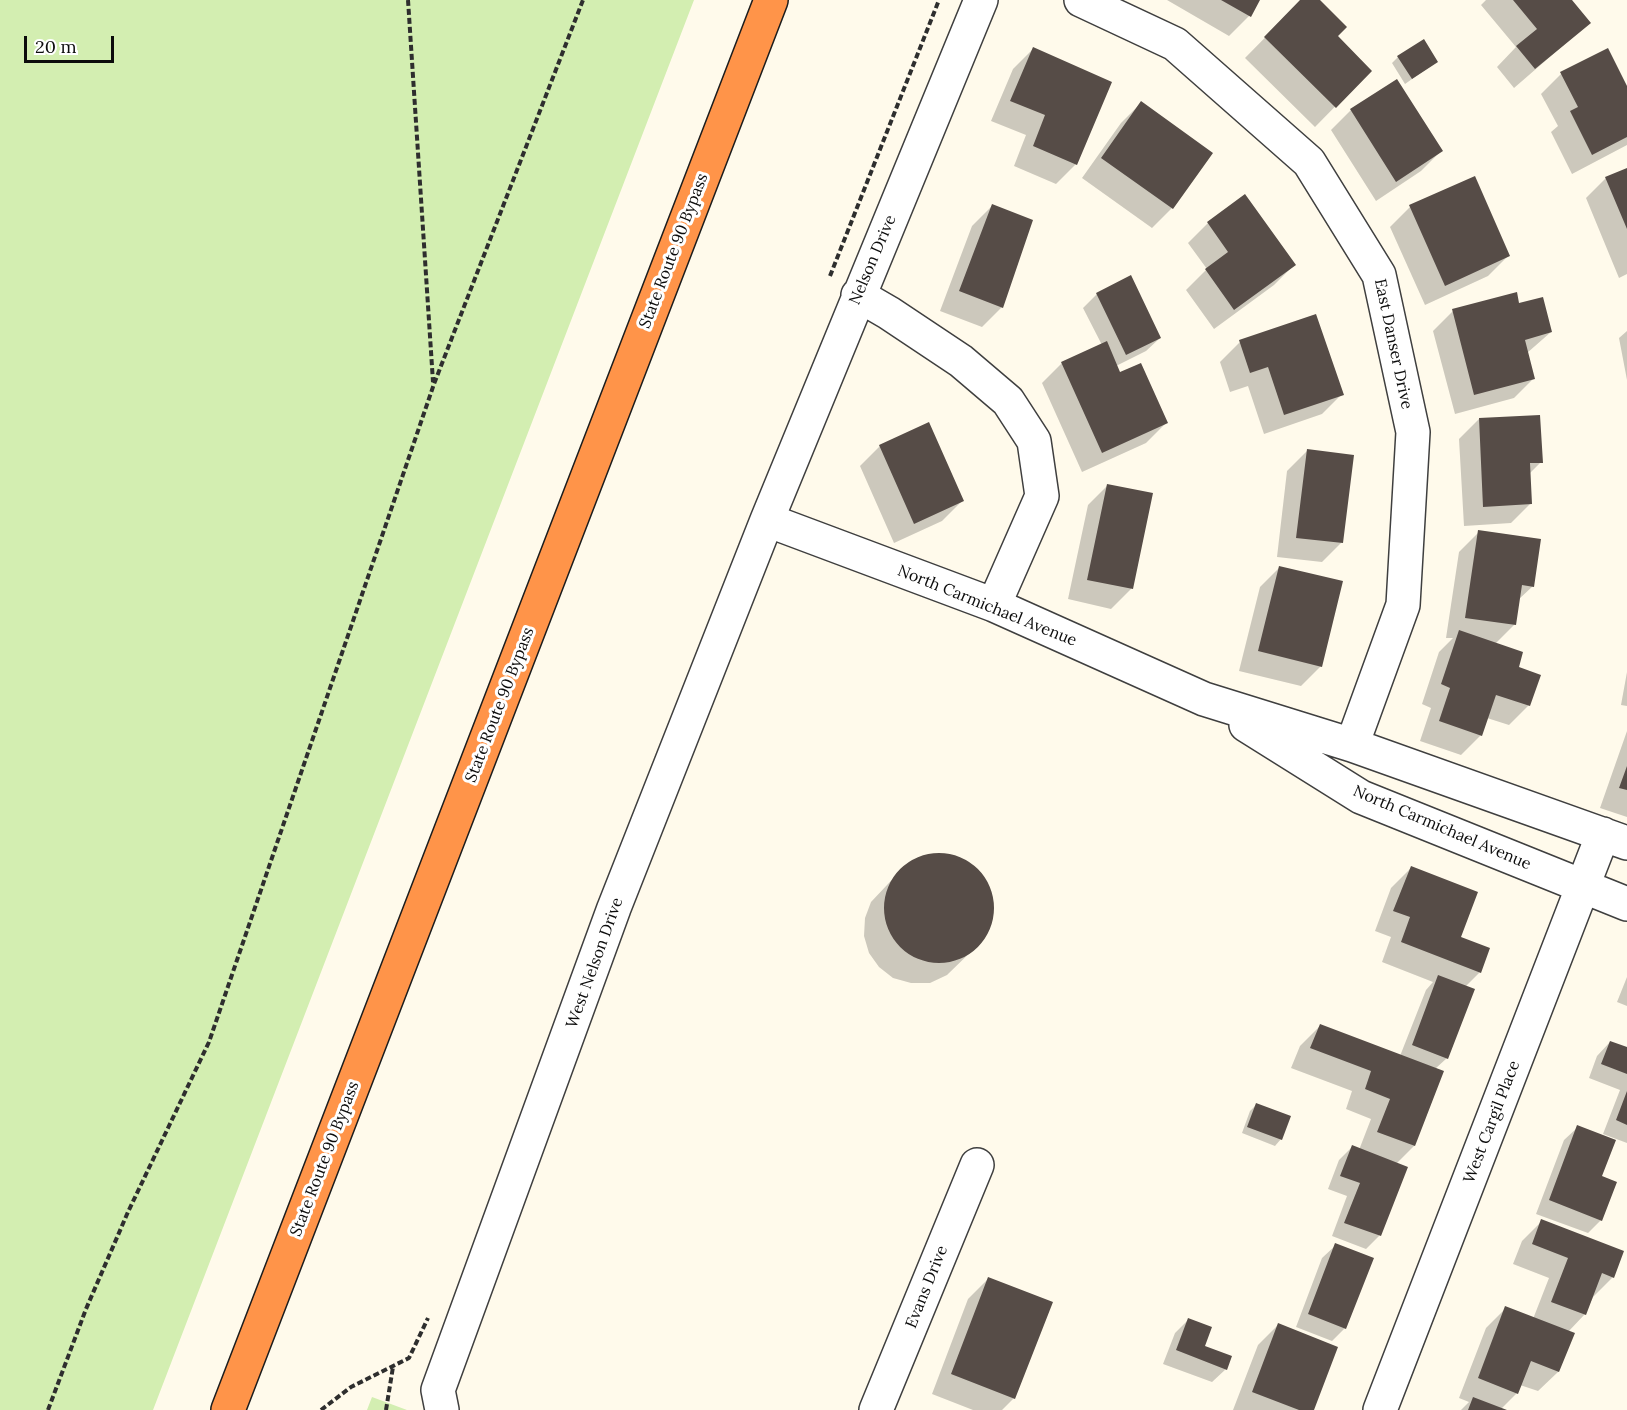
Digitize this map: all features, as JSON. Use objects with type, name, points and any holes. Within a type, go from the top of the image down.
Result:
[{"type":"highway","name":"State Route 90 Bypass","points":[[228,1410],[771,0]]},
{"type":"street","name":"Nelson Drive","points":[[767,520],[981,0]]},
{"type":"street","name":"East Danser Drive","points":[[1081,0],[1175,44],[1309,162],[1379,275],[1413,432],[1404,593],[1403,605],[1352,745]]},
{"type":"street","points":[[858,295],[890,313],[961,361],[1008,402],[1034,441],[1042,496],[994,605]]},
{"type":"street","name":"North Carmichael Avenue","points":[[767,520],[994,605],[1204,699],[1352,745],[1615,838]]},
{"type":"street","name":"West Nelson Drive","points":[[442,1410],[438,1390],[614,908],[767,520]]},
{"type":"street","name":"North Carmichael Avenue","points":[[1204,699],[1361,797],[1627,904]]},
{"type":"street","name":"West Cargil Place","points":[[1380,1410],[1583,887],[1615,838]]},
{"type":"street","name":"Evans Drive","points":[[876,1410],[978,1165]]},
{"type":"path","points":[[408,0],[434,384]]},
{"type":"path","points":[[48,1410],[128,1212],[209,1042],[434,384],[582,0]]},
{"type":"path","points":[[386,1410],[393,1366]]},
{"type":"green space","points":[[0,0],[694,0],[153,1410],[0,1410]]},
{"type":"green space","points":[[372,1397],[407,1410],[367,1410]]},
{"type":"building","points":[[1221,0],[1260,0],[1251,17]]},
{"type":"building","points":[[1300,0],[1320,0],[1347,27],[1338,36],[1372,71],[1336,108],[1264,37]]},
{"type":"building","points":[[1513,0],[1572,0],[1591,23],[1535,69],[1516,46],[1537,29]]},
{"type":"building","points":[[1424,39],[1438,62],[1412,79],[1397,56]]},
{"type":"building","points":[[1033,47],[1112,82],[1077,165],[1033,146],[1045,115],[1010,101]]},
{"type":"building","points":[[1608,48],[1627,86],[1627,137],[1592,155],[1570,111],[1578,107],[1560,72]]},
{"type":"building","points":[[1397,79],[1443,151],[1396,182],[1350,109]]},
{"type":"building","points":[[1141,101],[1213,153],[1173,209],[1101,158]]},
{"type":"building","points":[[1627,168],[1627,229],[1605,177]]},
{"type":"building","points":[[1475,176],[1510,256],[1445,286],[1409,205]]},
{"type":"building","points":[[1245,194],[1296,265],[1234,310],[1205,269],[1228,252],[1207,222]]},
{"type":"building","points":[[992,204],[1033,220],[1003,308],[959,291]]},
{"type":"building","points":[[1131,275],[1161,338],[1126,355],[1096,293]]},
{"type":"building","points":[[1517,292],[1519,303],[1543,297],[1552,332],[1525,340],[1535,379],[1474,395],[1452,309]]},
{"type":"building","points":[[1316,314],[1344,395],[1284,415],[1268,367],[1250,373],[1239,340]]},
{"type":"building","points":[[1107,341],[1120,372],[1141,363],[1168,423],[1102,453],[1061,362]]},
{"type":"building","points":[[1540,415],[1543,463],[1530,463],[1532,504],[1483,507],[1479,418]]},
{"type":"building","points":[[929,422],[964,501],[914,524],[879,445]]},
{"type":"building","points":[[1307,449],[1354,455],[1343,543],[1296,538]]},
{"type":"building","points":[[1107,484],[1153,493],[1133,589],[1087,580]]},
{"type":"building","points":[[1478,530],[1541,539],[1534,587],[1522,585],[1516,625],[1465,618]]},
{"type":"building","points":[[1279,566],[1343,581],[1322,667],[1258,651]]},
{"type":"building","points":[[1459,630],[1523,652],[1519,667],[1541,675],[1530,706],[1496,695],[1482,736],[1439,721],[1450,688],[1441,684]]},
{"type":"building","points":[[1627,766],[1627,790],[1619,788]]},
{"type":"building","points":[[939,853],[960,857],[978,869],[990,887],[994,908],[990,929],[978,947],[960,959],[939,963],[918,959],[900,947],[888,929],[884,908],[888,887],[900,869],[918,857]]},
{"type":"building","points":[[1411,866],[1478,892],[1461,937],[1490,948],[1481,973],[1401,942],[1410,917],[1393,911]]},
{"type":"building","points":[[1438,975],[1475,989],[1448,1059],[1412,1045]]},
{"type":"building","points":[[1320,1024],[1444,1071],[1415,1146],[1377,1132],[1390,1099],[1365,1089],[1371,1071],[1310,1048]]},
{"type":"building","points":[[1610,1041],[1627,1047],[1627,1074],[1601,1064]]},
{"type":"building","points":[[1627,1091],[1627,1125],[1616,1120]]},
{"type":"building","points":[[1256,1103],[1291,1116],[1282,1140],[1247,1127]]},
{"type":"building","points":[[1577,1125],[1616,1140],[1602,1176],[1617,1182],[1602,1221],[1549,1200]]},
{"type":"building","points":[[1352,1145],[1408,1167],[1381,1236],[1344,1223],[1360,1183],[1340,1176]]},
{"type":"building","points":[[1541,1219],[1624,1251],[1614,1278],[1602,1273],[1586,1315],[1551,1302],[1568,1258],[1532,1244]]},
{"type":"building","points":[[1335,1243],[1374,1258],[1346,1329],[1308,1314]]},
{"type":"building","points":[[988,1277],[1053,1302],[1015,1399],[951,1374]]},
{"type":"building","points":[[1505,1306],[1575,1333],[1559,1372],[1531,1361],[1518,1394],[1478,1378]]},
{"type":"building","points":[[1188,1318],[1212,1327],[1205,1346],[1232,1356],[1227,1370],[1176,1350]]},
{"type":"building","points":[[1278,1323],[1338,1347],[1314,1410],[1299,1410],[1252,1392]]},
{"type":"building","points":[[1473,1397],[1507,1410],[1468,1410]]}]
